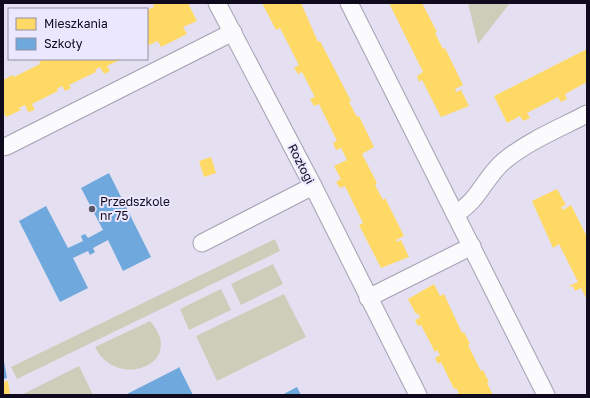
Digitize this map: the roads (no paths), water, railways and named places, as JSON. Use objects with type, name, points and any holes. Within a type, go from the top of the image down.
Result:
[{"type":"street","name":"Rozłogi","points":[[217,3],[313,186],[418,395]]},
{"type":"street","points":[[349,3],[546,395]]},
{"type":"street","points":[[3,147],[233,32]]},
{"type":"street","points":[[455,214],[472,203],[486,181],[505,160],[520,149],[587,114]]},
{"type":"street","points":[[202,243],[313,186]]},
{"type":"street","points":[[368,298],[472,246]]},
{"type":"place","name":"Przedszkole nr 75","points":[[92,209]]}]
